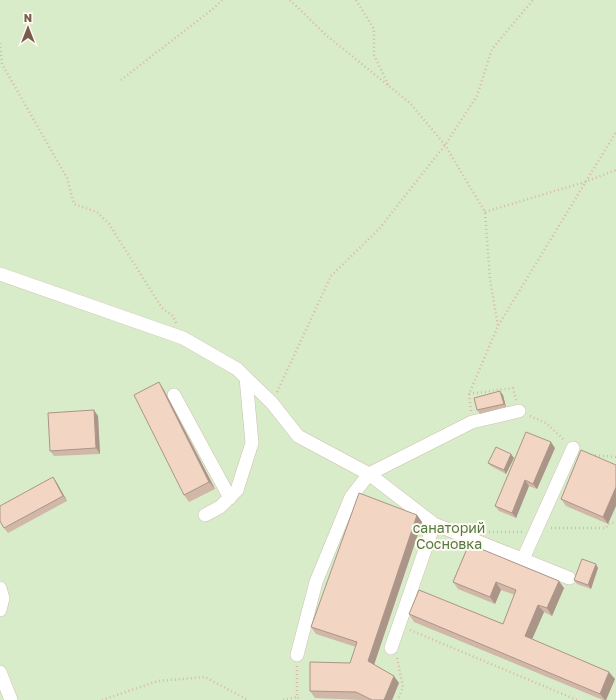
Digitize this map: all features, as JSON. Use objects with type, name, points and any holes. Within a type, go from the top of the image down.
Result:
[{"type":"lane","points":[[0,274],[183,338],[237,369],[272,403],[298,436],[369,474],[434,524],[569,578]]},
{"type":"lane","points":[[205,515],[220,507],[237,490],[252,443],[246,378]]},
{"type":"lane","points":[[174,395],[230,498]]},
{"type":"lane","points":[[297,655],[316,582],[352,497],[369,474],[472,422],[519,411]]},
{"type":"lane","points":[[523,559],[572,448]]},
{"type":"lane","points":[[391,648],[434,524]]},
{"type":"lane","points":[[0,588],[3,598],[0,610]]},
{"type":"lane","points":[[0,672],[11,700]]},
{"type":"path","points":[[121,80],[214,8],[222,0]]},
{"type":"path","points":[[290,0],[326,35],[410,103],[445,145],[485,212],[490,279],[498,326]]},
{"type":"path","points":[[356,0],[374,29],[374,55],[389,86]]},
{"type":"path","points":[[272,403],[330,276],[379,229],[445,145],[477,96],[492,49],[533,0]]},
{"type":"path","points":[[0,43],[2,64],[67,178],[74,204],[97,212],[109,224],[162,308],[173,316],[183,338]]},
{"type":"path","points":[[472,422],[469,394],[498,326],[616,132]]},
{"type":"path","points":[[485,212],[585,182],[616,170]]},
{"type":"path","points":[[469,394],[513,388],[519,411]]},
{"type":"path","points":[[399,626],[577,700]]},
{"type":"path","points":[[391,648],[396,657],[403,687],[398,700]]},
{"type":"path","points":[[297,655],[297,697],[300,700]]},
{"type":"path","points":[[102,700],[158,681],[205,677],[248,700]]},
{"type":"path","points":[[283,700],[297,697]]},
{"type":"green space","name":"санаторий Сосновка","points":[[0,0],[616,0],[616,700],[0,700]]},
{"type":"building","points":[[159,382],[209,482],[184,495],[134,395]]},
{"type":"building","points":[[500,391],[504,404],[477,410],[474,398]]},
{"type":"building","points":[[94,410],[96,448],[50,451],[48,413]]},
{"type":"building","points":[[526,432],[551,442],[533,484],[525,480],[512,513],[495,506]]},
{"type":"building","points":[[496,447],[511,454],[504,470],[488,463]]},
{"type":"building","points":[[581,450],[616,465],[616,487],[603,517],[561,499]]},
{"type":"building","points":[[53,477],[63,496],[4,528],[0,521],[0,506]]},
{"type":"building","points":[[359,493],[417,515],[368,661],[394,676],[384,700],[372,700],[356,692],[310,691],[310,662],[350,663],[357,642],[311,627]]},
{"type":"building","points":[[469,544],[559,581],[547,608],[538,605],[525,636],[609,672],[600,694],[409,614],[419,590],[503,624],[516,590],[496,582],[490,597],[453,582]]},
{"type":"building","points":[[582,559],[596,564],[588,585],[574,580]]}]
